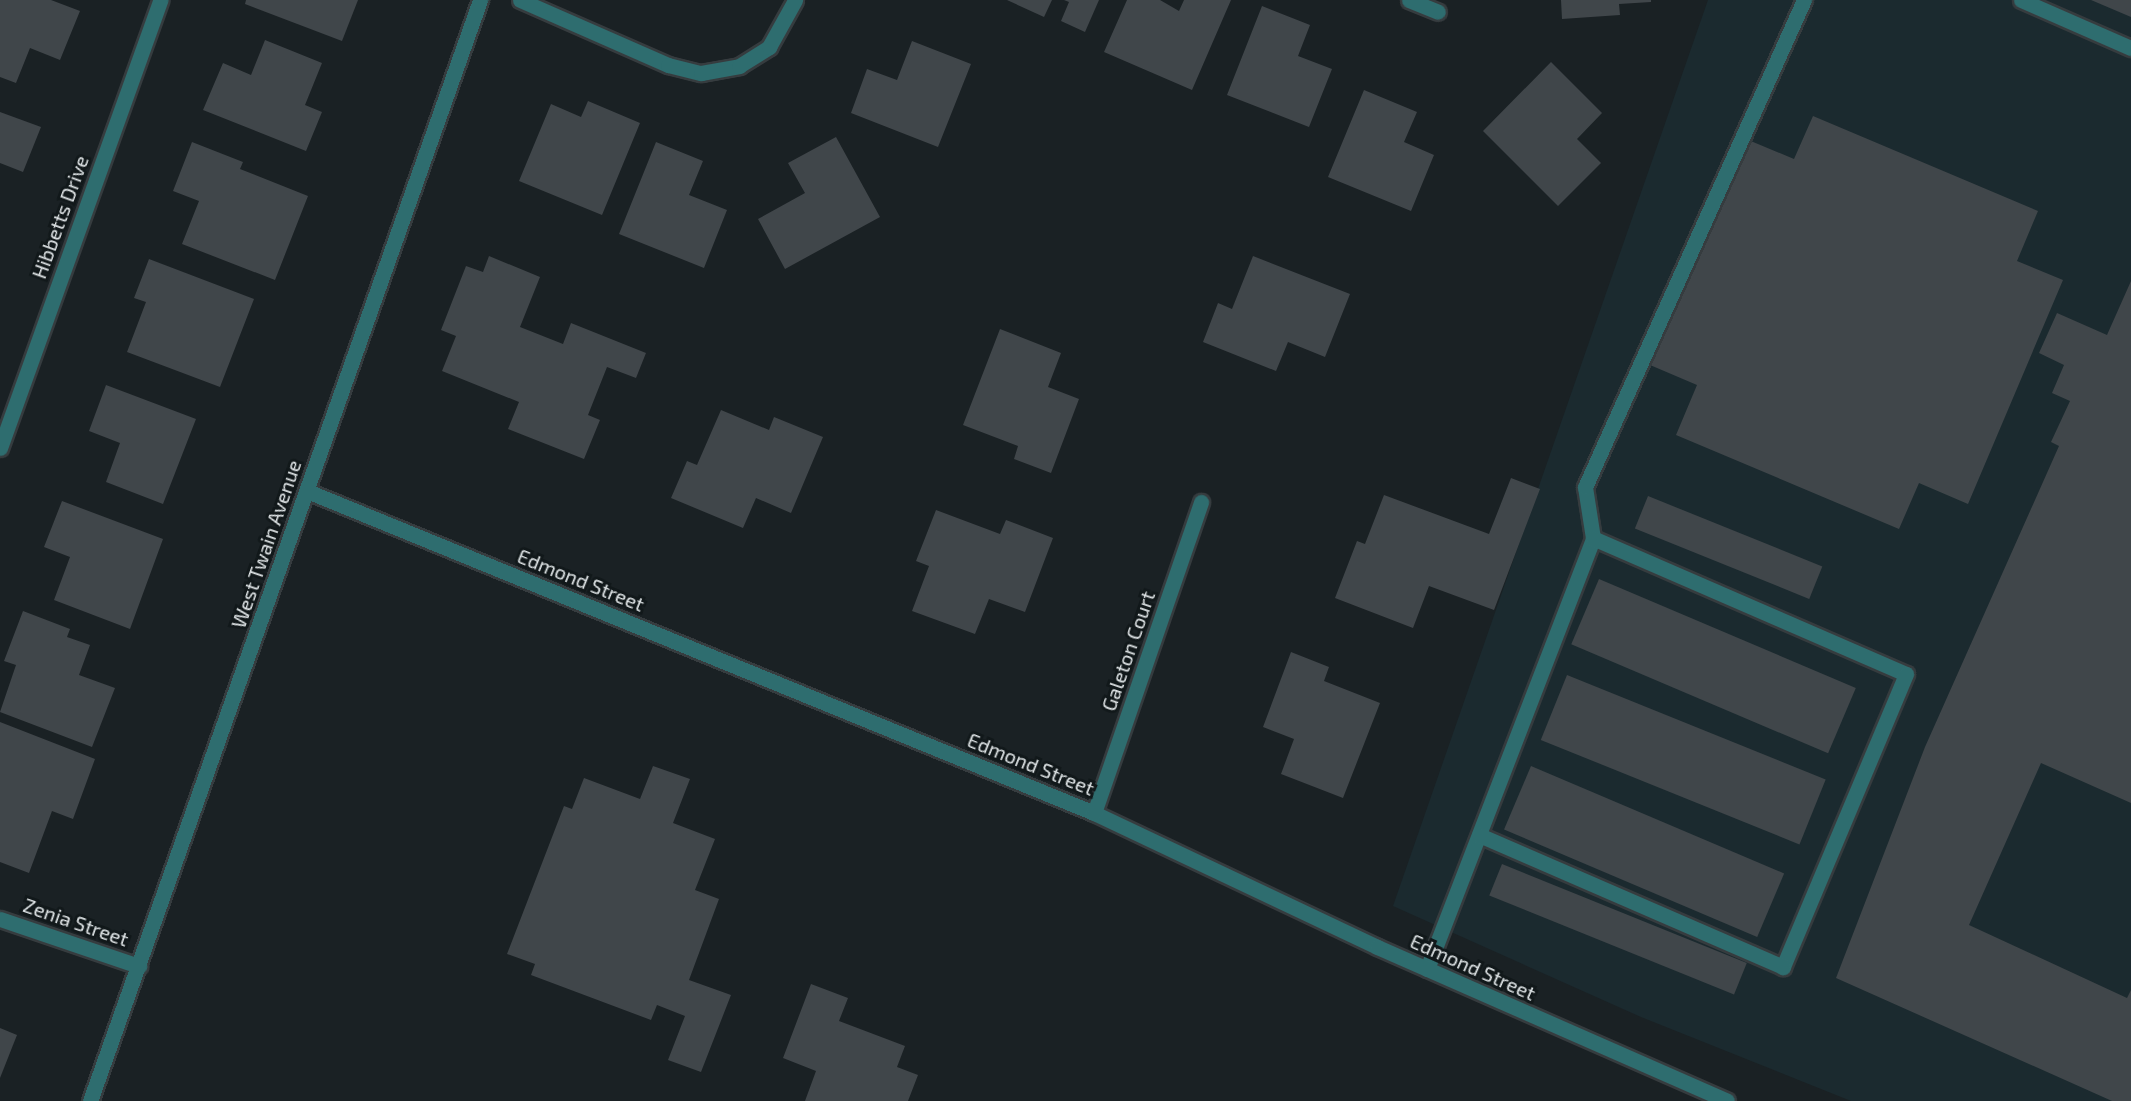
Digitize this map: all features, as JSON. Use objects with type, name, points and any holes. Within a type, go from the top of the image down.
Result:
[{"type":"street","name":"Hibbetts Drive","points":[[0,448],[160,0]]},
{"type":"street","name":"West Twain Avenue","points":[[90,1101],[480,0]]},
{"type":"street","points":[[520,0],[668,65],[701,73],[739,66],[769,47],[795,0]]},
{"type":"street","points":[[1409,0],[1438,12]]},
{"type":"street","points":[[1427,969],[1593,538],[1585,487],[1804,0]]},
{"type":"street","points":[[2021,0],[2131,48]]},
{"type":"street","name":"Edmond Street","points":[[307,491],[1094,813],[1427,969],[1727,1101]]},
{"type":"street","name":"Galeton Court","points":[[1094,813],[1201,502]]},
{"type":"street","points":[[1479,835],[1783,967],[1906,674],[1593,538]]},
{"type":"street","name":"Zenia Street","points":[[0,919],[139,966]]},
{"type":"shaded area","points":[[1708,0],[2131,0],[2131,1101],[1851,1101],[1641,1017],[1393,906]]},
{"type":"building","points":[[0,0],[51,0],[80,11],[60,60],[30,48],[16,83],[0,77]]},
{"type":"building","points":[[246,0],[358,0],[342,41],[245,4]]},
{"type":"building","points":[[1007,0],[1052,0],[1044,17]]},
{"type":"building","points":[[1064,0],[1099,0],[1085,32],[1061,21],[1069,2]]},
{"type":"building","points":[[1127,0],[1160,0],[1179,11],[1184,0],[1231,0],[1192,90],[1104,52]]},
{"type":"building","points":[[1561,0],[1651,0],[1651,2],[1619,4],[1620,15],[1562,19]]},
{"type":"building","points":[[2091,0],[2131,0],[2131,17]]},
{"type":"building","points":[[1262,6],[1310,25],[1298,56],[1332,69],[1309,127],[1227,95]]},
{"type":"building","points":[[265,40],[322,63],[305,105],[322,112],[306,151],[203,110],[223,63],[251,75]]},
{"type":"building","points":[[912,41],[971,64],[938,147],[851,113],[867,69],[897,80]]},
{"type":"building","points":[[1551,62],[1602,113],[1577,139],[1601,163],[1558,206],[1483,131]]},
{"type":"building","points":[[1364,90],[1417,112],[1404,142],[1434,155],[1411,211],[1328,177]]},
{"type":"building","points":[[588,101],[640,123],[602,215],[519,181],[551,104],[581,117]]},
{"type":"building","points":[[0,112],[41,127],[23,172],[0,163]]},
{"type":"building","points":[[1813,116],[2038,211],[2017,261],[2063,280],[1968,504],[1919,483],[1899,529],[1676,435],[1697,385],[1650,365],[1746,139],[1794,159]]},
{"type":"building","points":[[836,137],[880,217],[785,269],[758,219],[805,193],[788,163]]},
{"type":"building","points":[[192,142],[243,162],[240,169],[308,196],[275,280],[182,244],[199,201],[173,191]]},
{"type":"building","points":[[656,142],[703,161],[689,195],[727,210],[704,268],[619,234]]},
{"type":"building","points":[[489,256],[540,277],[520,327],[563,344],[571,323],[646,353],[636,378],[607,367],[588,415],[600,420],[584,459],[508,429],[519,402],[442,371],[456,336],[441,330],[466,266],[483,272]]},
{"type":"building","points":[[1253,256],[1350,294],[1325,357],[1288,342],[1276,371],[1203,342],[1218,303],[1232,309]]},
{"type":"building","points":[[149,259],[254,299],[220,387],[127,352],[146,302],[134,298]]},
{"type":"building","points":[[2131,281],[2131,803],[2041,763],[1969,925],[2127,998],[2131,990],[2131,1101],[2112,1101],[1836,978],[1925,747],[2059,446],[2051,442],[2070,401],[2052,393],[2064,365],[2039,353],[2057,313],[2107,335]]},
{"type":"building","points":[[1000,329],[1061,353],[1048,387],[1079,399],[1051,473],[1014,459],[1018,446],[963,425]]},
{"type":"building","points":[[106,385],[196,419],[163,504],[106,482],[120,443],[89,431]]},
{"type":"building","points":[[721,410],[769,430],[774,417],[823,437],[791,513],[756,498],[743,528],[671,498],[687,461],[697,465]]},
{"type":"building","points":[[1511,478],[1540,489],[1494,610],[1429,586],[1413,628],[1335,598],[1357,541],[1365,544],[1384,495],[1489,534]]},
{"type":"building","points":[[1648,496],[1822,566],[1809,599],[1635,528]]},
{"type":"building","points":[[62,501],[163,539],[130,629],[54,600],[70,557],[44,547]]},
{"type":"building","points":[[936,510],[1000,534],[1006,520],[1053,538],[1025,612],[989,599],[975,634],[912,611],[929,566],[916,561]]},
{"type":"building","points":[[1599,579],[1856,688],[1828,753],[1571,644]]},
{"type":"building","points":[[23,611],[70,629],[67,637],[90,645],[79,675],[115,688],[92,747],[0,712],[16,665],[4,661]]},
{"type":"building","points":[[1291,652],[1329,667],[1324,681],[1380,703],[1343,798],[1281,774],[1294,739],[1263,727]]},
{"type":"building","points":[[1567,675],[1826,780],[1799,844],[1541,740]]},
{"type":"building","points":[[0,722],[95,759],[73,819],[52,811],[29,873],[0,862]]},
{"type":"building","points":[[653,766],[690,779],[673,823],[715,839],[695,890],[719,899],[689,980],[731,995],[701,1072],[668,1060],[685,1016],[657,1005],[651,1020],[531,975],[535,964],[507,954],[564,806],[572,809],[584,778],[640,799]]},
{"type":"building","points":[[1531,766],[1784,873],[1757,937],[1504,830]]},
{"type":"building","points":[[1502,864],[1747,963],[1734,994],[1489,896]]},
{"type":"building","points":[[811,984],[848,998],[839,1021],[905,1046],[897,1067],[918,1075],[908,1101],[805,1101],[816,1071],[783,1058]]},
{"type":"building","points":[[0,1028],[17,1035],[0,1078]]}]
